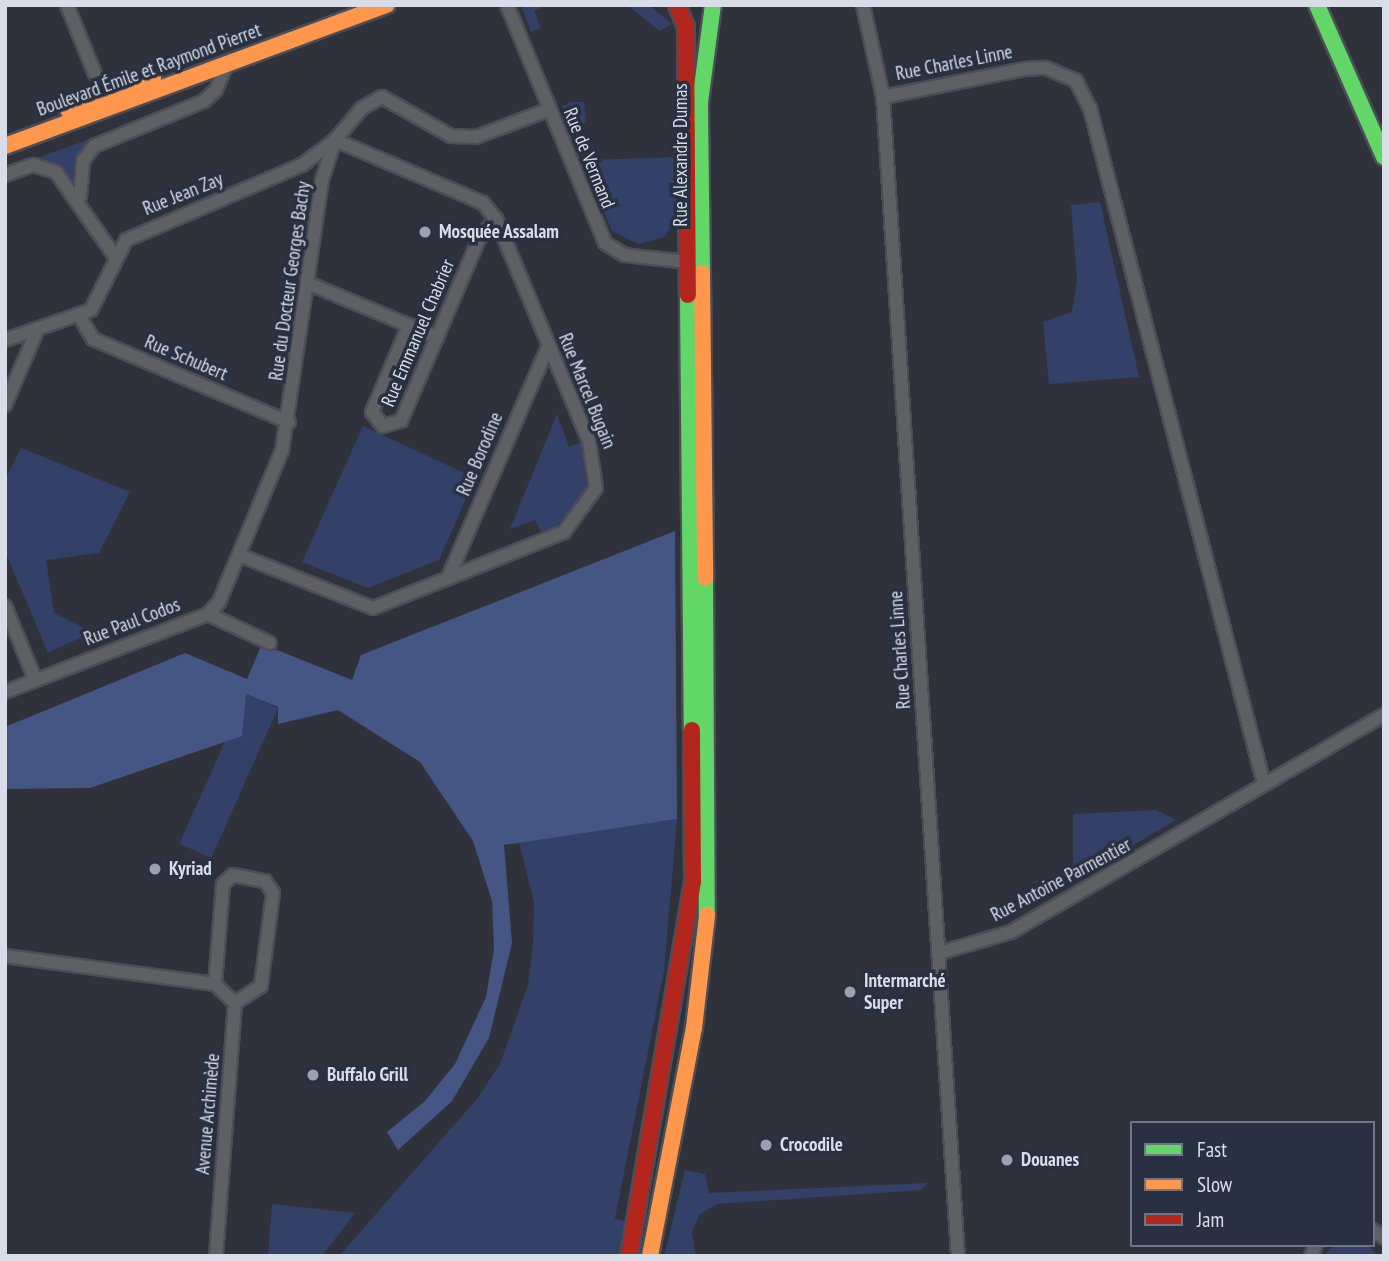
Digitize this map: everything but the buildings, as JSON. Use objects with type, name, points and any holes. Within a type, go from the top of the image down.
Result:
[{"type":"main road","name":"Boulevard Émile et Raymond Pierret","points":[[5,134],[350,5]]},
{"type":"main road","name":"Boulevard Émile et Raymond Pierret","points":[[5,146],[387,5]]},
{"type":"main road","name":"Rue Alexandre Dumas","points":[[677,5],[686,27],[695,262]]},
{"type":"main road","name":"Rue Alexandre Dumas","points":[[695,262],[700,102],[713,5]]},
{"type":"main road","points":[[1317,5],[1384,157]]},
{"type":"main road","points":[[650,1256],[694,1028],[708,902],[705,444],[695,262]]},
{"type":"main road","points":[[629,1256],[693,881],[695,262]]},
{"type":"street","points":[[67,5],[95,74]]},
{"type":"street","name":"Rue de Vermand","points":[[506,5],[605,243],[624,255],[695,262]]},
{"type":"street","points":[[863,5],[883,97]]},
{"type":"street","points":[[5,340],[36,333],[80,317],[100,297],[114,255],[92,231],[80,197],[83,161],[94,146],[204,101],[216,90],[227,62]]},
{"type":"street","name":"Rue Charles Linne","points":[[939,953],[883,97],[1024,69],[1046,68],[1076,81],[1090,108],[1264,784]]},
{"type":"street","name":"Rue du Docteur Georges Bachy","points":[[208,614],[239,555],[289,422],[310,284],[322,180],[335,140],[362,108],[382,97],[451,136],[476,137],[548,110]]},
{"type":"street","name":"Rue Marcel Bugain","points":[[239,555],[373,608],[564,532],[592,499],[595,460],[496,219],[474,199],[335,140]]},
{"type":"street","name":"Rue Jean Zay","points":[[114,255],[142,231],[302,165],[335,140]]},
{"type":"street","points":[[5,175],[46,166],[80,197]]},
{"type":"street","name":"Rue Emmanuel Chabrier","points":[[409,326],[372,412],[383,426],[401,421],[479,239],[496,219]]},
{"type":"street","points":[[310,284],[437,337]]},
{"type":"street","name":"Rue Schubert","points":[[80,317],[93,339],[289,422]]},
{"type":"street","points":[[5,404],[36,333]]},
{"type":"street","name":"Rue Borodine","points":[[448,578],[549,345]]},
{"type":"street","points":[[5,606],[35,679]]},
{"type":"street","name":"Rue Paul Codos","points":[[5,692],[208,614],[270,643]]},
{"type":"street","name":"Rue Antoine Parmentier","points":[[939,953],[1011,932],[1384,715]]},
{"type":"street","points":[[5,956],[215,984],[235,1003],[261,986],[273,893],[265,881],[233,875],[223,884],[215,984]]},
{"type":"street","points":[[939,953],[958,1256]]},
{"type":"street","name":"Avenue Archimède","points":[[216,1256],[235,1003]]},
{"type":"shaded area","points":[[521,5],[547,5],[534,11],[541,28],[531,32]]},
{"type":"shaded area","points":[[627,5],[649,5],[672,24],[660,31]]},
{"type":"shaded area","points":[[570,102],[584,102],[586,122],[579,126],[591,160],[677,157],[677,219],[664,237],[639,244],[612,231],[562,107]]},
{"type":"shaded area","points":[[101,135],[80,156],[73,179],[52,163],[29,161]]},
{"type":"shaded area","points":[[1100,202],[1139,377],[1049,384],[1043,322],[1072,312],[1077,280],[1071,205]]},
{"type":"shaded area","points":[[557,414],[569,447],[583,441],[587,493],[553,529],[542,533],[535,520],[510,529]]},
{"type":"shaded area","points":[[363,426],[475,478],[439,560],[368,588],[302,562]]},
{"type":"shaded area","points":[[21,448],[130,492],[99,553],[46,560],[54,613],[92,632],[48,653],[5,551],[5,480]]},
{"type":"shaded area","points":[[675,531],[677,819],[504,845],[512,943],[489,1038],[452,1101],[398,1150],[387,1132],[425,1101],[455,1064],[486,997],[494,949],[492,901],[473,841],[420,762],[338,710],[278,724],[278,707],[246,694],[242,736],[90,788],[5,789],[5,727],[185,653],[247,679],[262,644],[352,680],[361,655]]},
{"type":"shaded area","points":[[246,694],[278,708],[211,858],[179,844]]},
{"type":"shaded area","points":[[1156,810],[1176,820],[1073,880],[1073,814]]},
{"type":"shaded area","points":[[677,819],[664,971],[615,1218],[626,1222],[619,1256],[339,1256],[477,1099],[500,1064],[528,985],[533,944],[534,902],[519,842]]},
{"type":"shaded area","points":[[685,1170],[705,1174],[709,1193],[928,1183],[921,1190],[717,1204],[700,1214],[692,1232],[696,1256],[664,1256]]},
{"type":"shaded area","points":[[272,1204],[355,1213],[322,1256],[268,1256]]},
{"type":"shaded area","points":[[1332,1247],[1371,1247],[1378,1256],[1324,1256]]},
{"type":"traffic: fast","points":[[702,273],[700,102],[713,5]]},
{"type":"traffic: fast","points":[[1317,5],[1384,157]]},
{"type":"traffic: fast","points":[[688,295],[692,730]]},
{"type":"traffic: fast","points":[[705,578],[707,915]]},
{"type":"traffic: slow","points":[[5,146],[387,5]]},
{"type":"traffic: slow","points":[[68,110],[153,78]]},
{"type":"traffic: slow","points":[[702,273],[705,578]]},
{"type":"traffic: slow","points":[[650,1256],[694,1028],[707,915]]},
{"type":"traffic: jam","points":[[677,5],[686,27],[688,295]]},
{"type":"traffic: jam","points":[[629,1256],[693,881],[692,730]]},
{"type":"place","name":"Mosquée Assalam","points":[[425,232]]},
{"type":"place","name":"Kyriad","points":[[155,869]]},
{"type":"place","name":"Intermarché Super","points":[[850,992]]},
{"type":"place","name":"Buffalo Grill","points":[[313,1075]]},
{"type":"place","name":"Crocodile","points":[[766,1145]]},
{"type":"place","name":"Douanes","points":[[1007,1160]]}]
